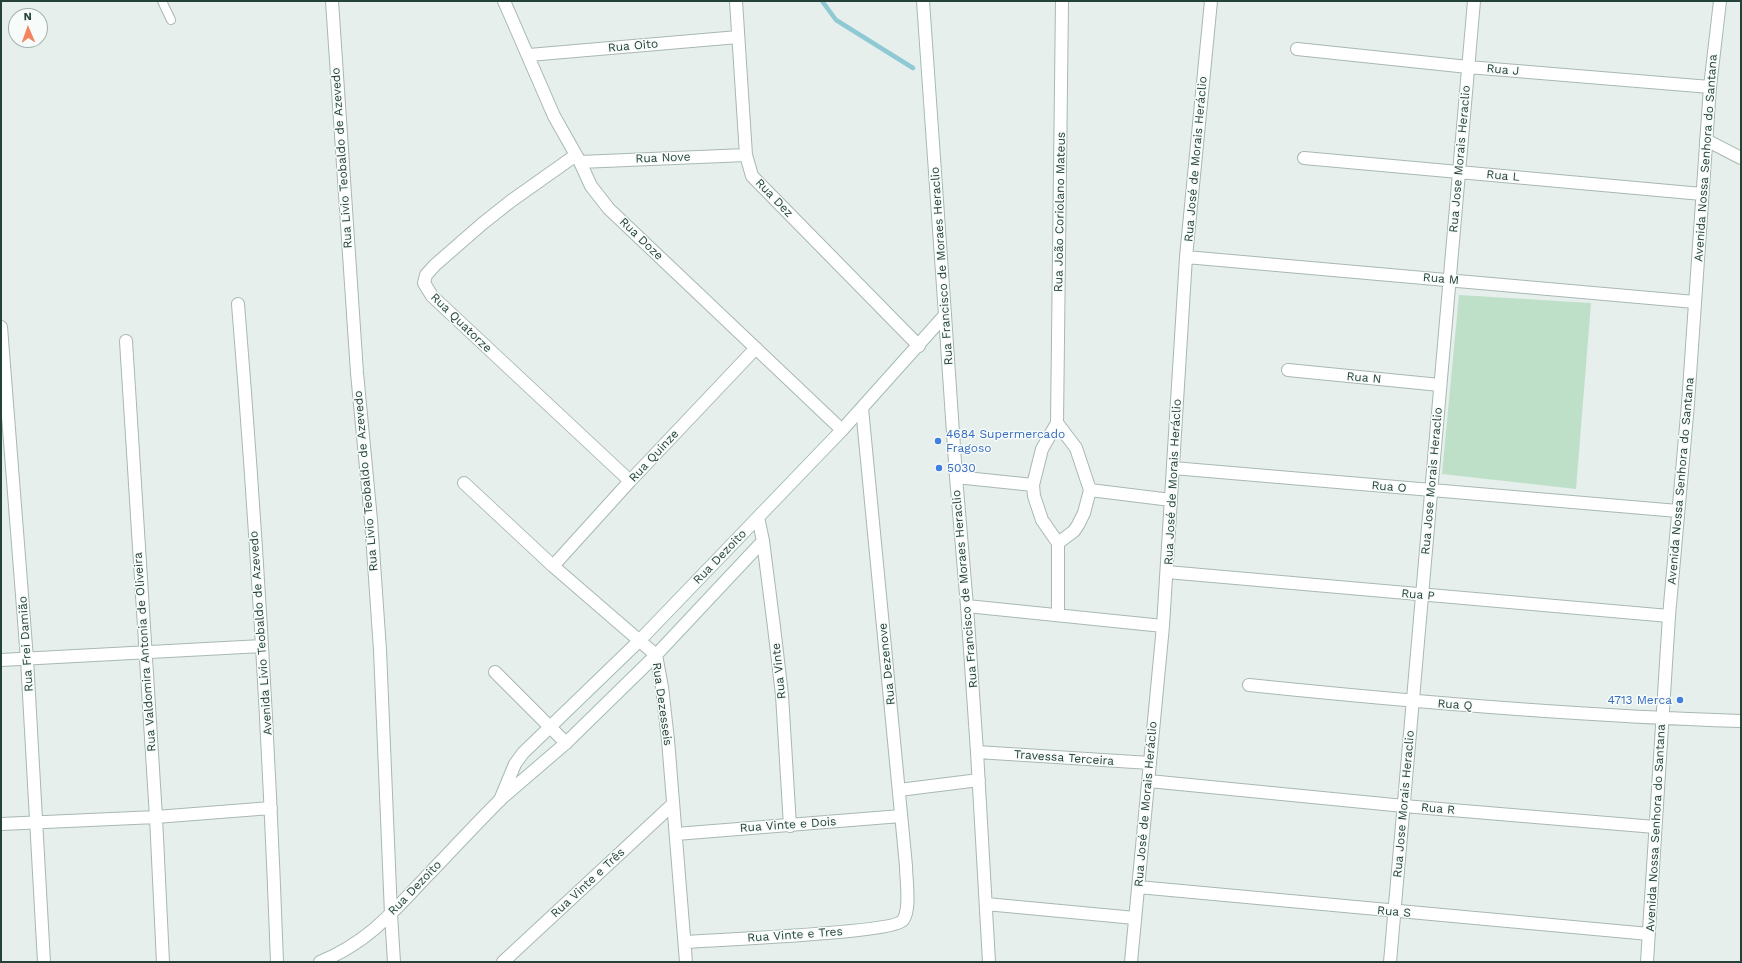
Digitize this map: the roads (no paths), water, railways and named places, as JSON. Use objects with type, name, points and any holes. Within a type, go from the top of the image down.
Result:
[{"type":"street","name":"Rua Livio Teobaldo de Azevedo","points":[[332,1],[357,373],[372,527],[394,962]]},
{"type":"street","name":"Rua Doze","points":[[504,1],[529,55],[554,116],[591,186],[609,209],[842,430]]},
{"type":"street","name":"Rua Dez","points":[[736,1],[746,155],[752,176],[919,346]]},
{"type":"street","name":"Rua Francisco de Moraes Heraclio","points":[[923,1],[956,477],[967,606],[979,780],[989,962]]},
{"type":"street","name":"Rua João Coriolano Mateus","points":[[1058,542],[1042,520],[1034,496],[1033,485],[1042,449],[1057,423],[1062,1]]},
{"type":"street","name":"Rua José de Morais Heráclio","points":[[1131,962],[1163,626],[1186,257],[1211,1]]},
{"type":"street","name":"Rua Jose Morais Heraclio","points":[[1390,962],[1474,1]]},
{"type":"street","name":"Avenida Nossa Senhora do Santana","points":[[1647,962],[1669,616],[1695,302],[1710,87],[1720,1]]},
{"type":"street","name":"Rua Oito","points":[[529,55],[738,37]]},
{"type":"street","name":"Rua J","points":[[1297,49],[1468,67],[1710,87]]},
{"type":"street","points":[[1706,140],[1741,158]]},
{"type":"street","name":"Rua Nove","points":[[578,159],[746,155]]},
{"type":"street","name":"Rua L","points":[[1304,158],[1702,194]]},
{"type":"street","name":"Rua Quatorze","points":[[578,159],[511,200],[430,270],[424,283],[432,296],[630,481]]},
{"type":"street","name":"Rua M","points":[[1186,257],[1450,279],[1695,302]]},
{"type":"street","name":"Avenida Livio Teobaldo de Azevedo","points":[[238,304],[262,646],[271,808],[277,962]]},
{"type":"street","name":"Rua Dezoito","points":[[500,800],[515,764],[523,753],[639,641],[842,430],[919,346],[945,315]]},
{"type":"street","name":"Rua Frei Damião","points":[[1,327],[27,659],[44,962]]},
{"type":"street","name":"Rua Valdomira Antonia de Oliveira","points":[[126,341],[156,817],[163,962]]},
{"type":"street","name":"Rua Quinze","points":[[553,566],[630,481],[756,348]]},
{"type":"street","name":"Rua N","points":[[1288,370],[1440,385]]},
{"type":"street","name":"Rua Dezenove","points":[[862,408],[907,888],[906,909],[903,920]]},
{"type":"street","points":[[1057,423],[1076,448],[1090,490],[1084,513],[1078,525],[1074,531],[1058,542],[1058,615]]},
{"type":"street","name":"Rua O","points":[[1173,468],[1678,511]]},
{"type":"street","points":[[956,477],[1033,485]]},
{"type":"street","name":"Rua Dezesseis","points":[[464,483],[553,566],[656,655],[663,695],[686,962]]},
{"type":"street","points":[[1090,490],[1171,500]]},
{"type":"street","name":"Rua Vinte","points":[[758,516],[782,695],[790,826]]},
{"type":"street","name":"Rua Dezoito","points":[[320,962],[344,952],[365,938],[391,914],[500,800],[566,743],[656,655],[762,541]]},
{"type":"street","name":"Rua P","points":[[1167,572],[1669,616]]},
{"type":"street","points":[[967,606],[1163,626]]},
{"type":"street","points":[[1,660],[262,646]]},
{"type":"street","points":[[495,672],[551,726],[566,743]]},
{"type":"street","name":"Rua Q","points":[[1249,685],[1413,702],[1662,719],[1741,721]]},
{"type":"street","name":"Travessa Terceira","points":[[977,752],[1150,763]]},
{"type":"street","points":[[899,790],[979,780]]},
{"type":"street","name":"Rua R","points":[[1149,780],[1404,806],[1655,827]]},
{"type":"street","name":"Rua Vinte e Três","points":[[503,962],[672,805]]},
{"type":"street","points":[[1,824],[156,817],[271,808]]},
{"type":"street","name":"Rua Vinte e Dois","points":[[676,834],[901,816]]},
{"type":"street","name":"Rua S","points":[[1138,887],[1395,912],[1649,934]]},
{"type":"street","points":[[986,904],[1136,918]]},
{"type":"street","name":"Rua Vinte e Tres","points":[[685,942],[854,931],[888,927],[898,924],[903,920]]},
{"type":"lane","points":[[162,1],[171,20]]},
{"type":"waterway","points":[[822,1],[836,20],[913,68]]},
{"type":"place","name":"4684 Supermercado Fragoso","points":[[938,441]]},
{"type":"place","name":"5030","points":[[939,468]]},
{"type":"place","name":"4713 Merca","points":[[1680,700]]}]
